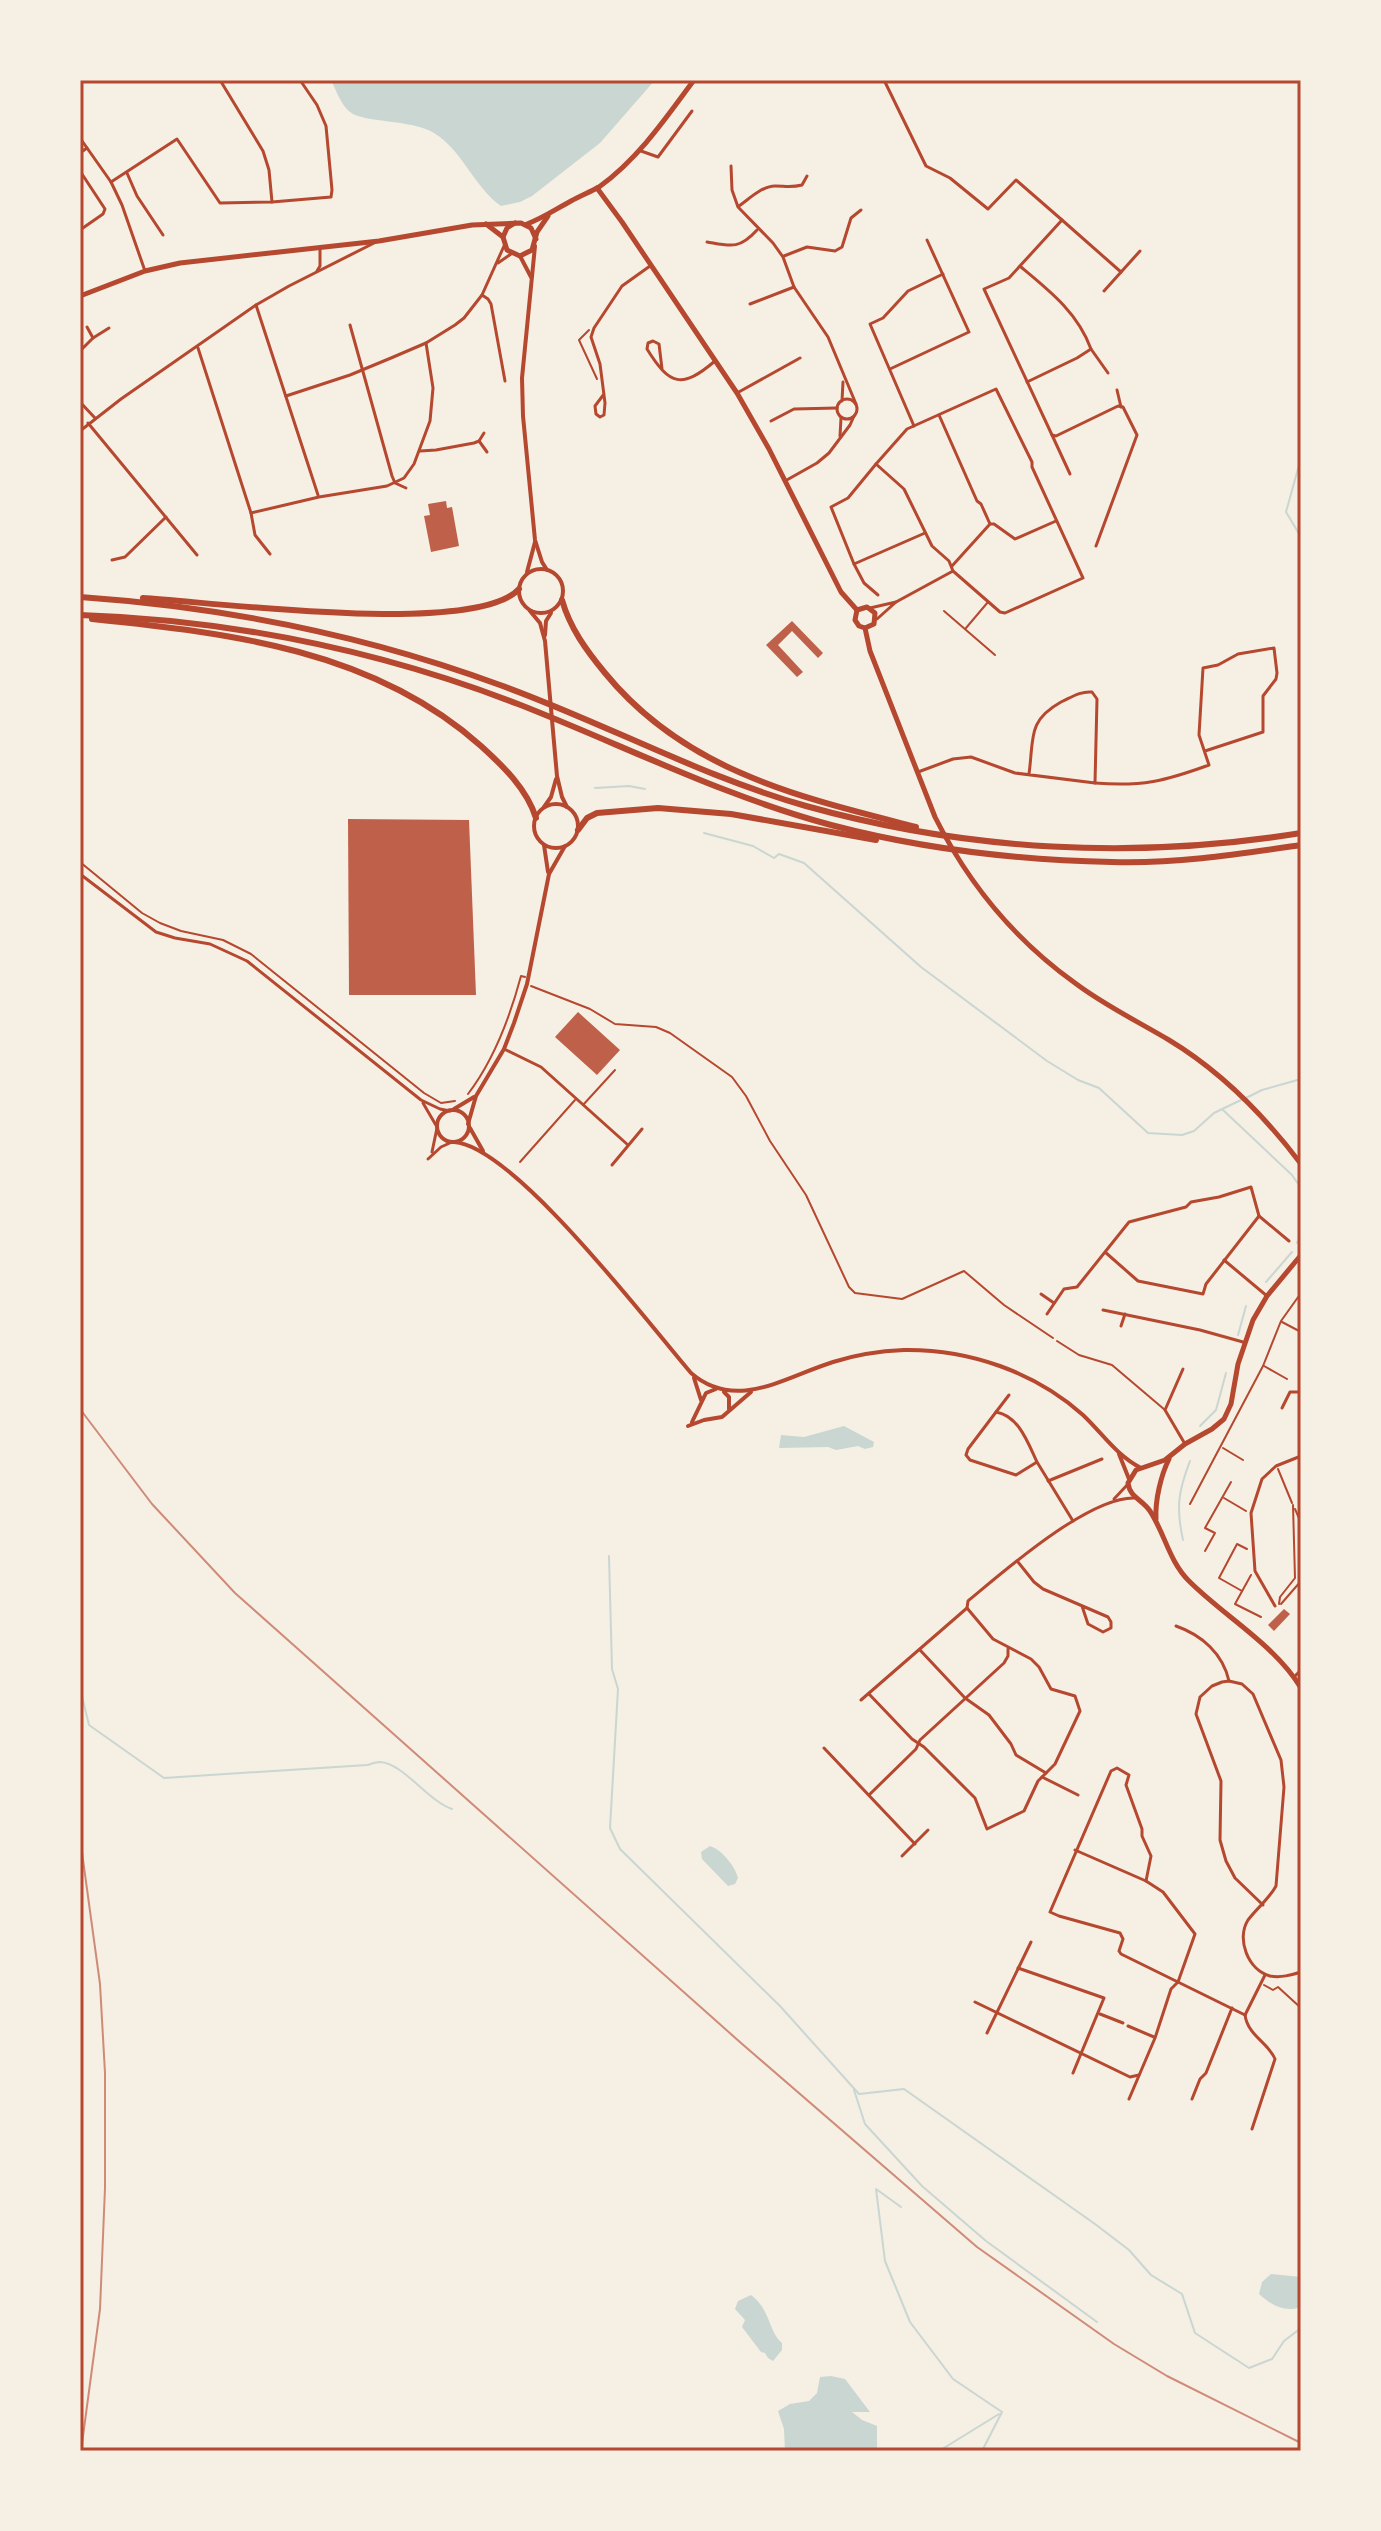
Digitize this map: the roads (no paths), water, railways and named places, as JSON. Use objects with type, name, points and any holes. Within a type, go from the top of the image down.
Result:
[{"type":"highway","points":[[80,597],[105,595],[246,608],[404,614],[481,606],[506,599],[519,589]]},
{"type":"highway","points":[[80,597],[147,602],[266,621],[367,642],[501,685],[692,766],[787,800],[882,824],[958,838],[1056,847],[1151,848],[1241,843],[1301,833]]},
{"type":"highway","points":[[562,600],[572,627],[611,680],[657,724],[700,753],[741,774],[790,793],[958,838]]},
{"type":"highway","points":[[80,616],[246,639],[317,656],[369,675],[420,701],[472,739],[520,787],[536,818]]},
{"type":"highway","points":[[80,616],[155,619],[259,632],[396,664],[520,705],[718,789],[828,824],[943,848]]},
{"type":"highway","points":[[578,830],[587,818],[597,813],[667,808],[731,814],[874,839],[985,854],[1114,862],[1239,855],[1301,845]]},
{"type":"main road","points":[[526,225],[597,188],[640,150],[694,80]]},
{"type":"main road","points":[[597,188],[737,393],[841,592],[857,610]]},
{"type":"main road","points":[[515,223],[507,228],[503,237],[504,246],[511,254],[520,256],[532,250],[539,228],[548,216]]},
{"type":"main road","points":[[80,296],[145,271],[180,263],[379,241],[485,223],[526,225],[531,228],[536,241]]},
{"type":"main road","points":[[485,223],[503,237]]},
{"type":"main road","points":[[870,608],[875,613],[876,620],[872,626],[859,626],[855,620],[857,610],[870,608]]},
{"type":"main road","points":[[865,628],[870,651],[928,800],[948,843],[975,883],[1010,926],[1074,983],[1212,1069],[1252,1106],[1301,1164]]},
{"type":"main road","points":[[1301,1255],[1267,1296],[1253,1320],[1244,1342],[1227,1413],[1212,1429],[1171,1456],[1136,1470],[1128,1481],[1130,1492],[1148,1508],[1174,1561],[1189,1580],[1258,1641],[1301,1688]]},
{"type":"main road","points":[[1157,1524],[1158,1494],[1171,1456]]},
{"type":"main road","points":[[1144,1468],[1156,1472],[1161,1481]]},
{"type":"main road","points":[[1138,1499],[1150,1500],[1158,1494]]},
{"type":"street","points":[[220,80],[263,151],[269,170],[272,202]]},
{"type":"street","points":[[111,182],[177,139],[220,203],[331,197],[326,126],[317,105],[300,80]]},
{"type":"street","points":[[884,80],[926,166],[950,178],[988,209],[1016,180],[1121,272]]},
{"type":"street","points":[[640,150],[658,157],[692,111]]},
{"type":"street","points":[[80,138],[111,182],[145,271]]},
{"type":"street","points":[[80,153],[87,148]]},
{"type":"street","points":[[731,166],[732,190],[738,207],[783,257],[794,287],[828,337],[857,409],[850,425],[829,453],[785,481]]},
{"type":"street","points":[[80,171],[105,209],[103,214],[80,230]]},
{"type":"street","points":[[126,172],[137,196],[163,235]]},
{"type":"street","points":[[738,207],[766,188],[802,185],[807,176]]},
{"type":"street","points":[[783,257],[807,247],[835,251],[842,247],[851,218],[861,210]]},
{"type":"street","points":[[1062,220],[1009,278],[984,289],[1070,474]]},
{"type":"street","points":[[707,242],[738,245],[746,242],[758,229]]},
{"type":"street","points":[[890,369],[969,332],[927,240]]},
{"type":"street","points":[[80,431],[256,305],[379,241]]},
{"type":"street","points":[[476,1096],[439,1118],[429,1157],[441,1147],[466,1135],[476,1096],[504,1049],[528,978],[549,874],[578,830],[576,817],[562,797],[557,776],[545,641],[546,621],[562,600],[563,589],[560,579],[542,562],[535,540],[523,416],[525,334],[536,241]]},
{"type":"street","points":[[286,396],[364,370],[426,343],[464,318],[482,295],[504,246]]},
{"type":"street","points":[[317,271],[320,248]]},
{"type":"street","points":[[1104,291],[1140,251]]},
{"type":"street","points":[[498,263],[511,254]]},
{"type":"street","points":[[520,256],[532,280]]},
{"type":"street","points":[[604,394],[595,406],[596,414],[600,417],[604,415],[604,394],[600,364],[591,337],[594,328],[622,286],[651,265]]},
{"type":"street","points":[[1021,267],[1071,312],[1108,373]]},
{"type":"street","points":[[914,426],[870,324],[883,318],[908,291],[943,274]]},
{"type":"street","points":[[750,304],[794,287]]},
{"type":"street","points":[[482,295],[491,304],[505,381]]},
{"type":"street","points":[[256,305],[319,497]]},
{"type":"street","points":[[350,325],[395,483]]},
{"type":"street","points":[[87,327],[93,338]]},
{"type":"street","points":[[80,351],[109,328]]},
{"type":"street","points":[[662,369],[659,344],[653,341],[648,343],[647,349],[662,369],[680,380],[689,380],[715,361]]},
{"type":"street","points":[[251,513],[395,483],[409,473],[430,421],[433,388],[426,343]]},
{"type":"street","points":[[197,346],[251,513],[255,535],[270,554]]},
{"type":"street","points":[[1027,382],[1091,349]]},
{"type":"street","points":[[737,393],[800,358]]},
{"type":"street","points":[[837,408],[842,401],[843,378]]},
{"type":"street","points":[[876,464],[904,489],[932,546],[949,561],[952,569],[1000,612],[1005,613],[1083,578],[996,389],[907,429],[876,464],[848,498],[831,507],[864,583],[878,595]]},
{"type":"street","points":[[1096,546],[1137,435],[1121,407],[1117,390]]},
{"type":"street","points":[[842,401],[852,400],[856,404]]},
{"type":"street","points":[[80,402],[95,418]]},
{"type":"street","points":[[1052,435],[1056,436],[1121,407]]},
{"type":"street","points":[[837,408],[841,418],[840,436]]},
{"type":"street","points":[[771,421],[794,409],[837,408]]},
{"type":"street","points":[[939,415],[990,524]]},
{"type":"street","points":[[841,418],[847,420],[854,416]]},
{"type":"street","points":[[88,423],[197,555]]},
{"type":"street","points":[[420,451],[479,441],[484,433]]},
{"type":"street","points":[[479,441],[487,452]]},
{"type":"street","points":[[395,483],[406,488]]},
{"type":"street","points":[[112,560],[125,557],[166,517]]},
{"type":"street","points":[[990,524],[1015,539],[1056,521]]},
{"type":"street","points":[[876,620],[896,602],[952,569],[990,524]]},
{"type":"street","points":[[854,564],[925,533]]},
{"type":"street","points":[[535,540],[519,589],[522,601],[540,623],[545,641]]},
{"type":"street","points":[[526,575],[534,570],[547,570]]},
{"type":"street","points":[[870,608],[896,602]]},
{"type":"street","points":[[965,629],[988,602]]},
{"type":"street","points":[[530,611],[543,613],[553,610]]},
{"type":"street","points":[[944,611],[995,655]]},
{"type":"street","points":[[918,772],[961,756],[1015,773],[1095,783],[1121,785],[1164,781],[1209,765],[1199,735],[1203,668],[1218,665],[1238,654],[1274,648],[1277,673],[1263,696],[1263,732],[1205,751]]},
{"type":"street","points":[[1029,774],[1035,726],[1042,714],[1079,693],[1092,692],[1097,699],[1095,783]]},
{"type":"street","points":[[549,874],[543,842],[535,831],[536,818],[551,797],[557,776]]},
{"type":"street","points":[[542,810],[552,805],[567,807]]},
{"type":"street","points":[[543,842],[553,847],[565,846]]},
{"type":"street","points":[[80,874],[156,932],[210,944],[247,961],[421,1100],[440,1109],[461,1113],[485,1153]]},
{"type":"street","points":[[504,1049],[536,1064],[628,1145]]},
{"type":"street","points":[[583,1105],[615,1070]]},
{"type":"street","points":[[520,1162],[576,1099]]},
{"type":"street","points":[[421,1100],[444,1139],[485,1153],[569,1228],[691,1373],[705,1413],[712,1418]]},
{"type":"street","points":[[612,1165],[642,1129]]},
{"type":"street","points":[[1047,1314],[1064,1289],[1077,1287],[1129,1222],[1186,1207],[1191,1202],[1251,1187],[1259,1216],[1289,1241]]},
{"type":"street","points":[[1105,1252],[1138,1281],[1203,1294],[1206,1284],[1259,1216]]},
{"type":"street","points":[[1224,1260],[1267,1296]]},
{"type":"street","points":[[1041,1294],[1054,1303]]},
{"type":"street","points":[[1103,1310],[1244,1342]]},
{"type":"street","points":[[1121,1326],[1125,1314]]},
{"type":"street","points":[[1057,1341],[1079,1355],[1112,1365],[1165,1410],[1185,1444]]},
{"type":"street","points":[[753,1390],[722,1417],[690,1424],[706,1393],[753,1390],[834,1362],[874,1353],[905,1350],[952,1354],[987,1361],[1046,1388],[1081,1413],[1118,1452],[1144,1468]]},
{"type":"street","points":[[1165,1410],[1183,1369]]},
{"type":"street","points":[[691,1373],[729,1397],[729,1411]]},
{"type":"street","points":[[1282,1408],[1290,1392],[1301,1394],[1301,1407]]},
{"type":"street","points":[[1009,1395],[966,1455],[970,1460],[1016,1475],[1037,1462]]},
{"type":"street","points":[[996,1412],[1016,1424],[1073,1521]]},
{"type":"street","points":[[861,1700],[967,1608],[968,1601],[1046,1538],[1122,1493],[1128,1481],[1118,1452]]},
{"type":"street","points":[[1277,1606],[1255,1568],[1251,1513],[1262,1479],[1276,1466],[1301,1456]]},
{"type":"street","points":[[1048,1481],[1102,1459]]},
{"type":"street","points":[[1111,1501],[1138,1499]]},
{"type":"street","points":[[1018,1562],[1043,1589],[1108,1617],[1111,1628],[1103,1632],[1088,1624],[1082,1606]]},
{"type":"street","points":[[869,1694],[975,1798],[987,1829],[1021,1814],[1041,1776],[1055,1764],[1078,1718],[1079,1703],[1075,1696],[1051,1689],[1031,1659],[993,1639],[967,1608]]},
{"type":"street","points":[[1176,1626],[1192,1632],[1221,1657],[1229,1681]]},
{"type":"street","points":[[869,1795],[916,1749],[918,1743],[1004,1663],[1008,1649]]},
{"type":"street","points":[[920,1650],[965,1698],[989,1715],[1021,1760],[1046,1773]]},
{"type":"street","points":[[1294,1677],[1301,1670]]},
{"type":"street","points":[[1263,1905],[1235,1878],[1221,1850],[1222,1790],[1219,1771],[1196,1714],[1200,1697],[1212,1686],[1229,1681],[1242,1684],[1253,1694],[1283,1768],[1278,1880],[1269,1898],[1263,1905],[1248,1920],[1243,1942],[1253,1965],[1265,1974],[1284,1976],[1301,1972]]},
{"type":"street","points":[[824,1748],[915,1844]]},
{"type":"street","points":[[1146,1881],[1151,1856],[1126,1785],[1129,1775],[1117,1768],[1111,1771],[1050,1912],[1120,1933],[1123,1939],[1121,1954],[1245,2015]]},
{"type":"street","points":[[1041,1776],[1078,1795]]},
{"type":"street","points":[[902,1856],[928,1830]]},
{"type":"street","points":[[1075,1850],[1146,1881],[1167,1896],[1195,1934],[1129,2099]]},
{"type":"street","points":[[987,2033],[1031,1942]]},
{"type":"street","points":[[1018,1968],[1104,1998],[1073,2073]]},
{"type":"street","points":[[1252,2129],[1275,2059],[1272,2052],[1249,2030],[1245,2015],[1265,1974]]},
{"type":"street","points":[[975,2002],[1130,2077],[1139,2075]]},
{"type":"street","points":[[1192,2099],[1232,2008]]},
{"type":"street","points":[[1099,2013],[1123,2023]]},
{"type":"street","points":[[1128,2026],[1155,2038]]},
{"type":"waterway","points":[[1301,458],[1286,512],[1301,537]]},
{"type":"waterway","points":[[595,788],[629,786],[645,789]]},
{"type":"waterway","points":[[704,833],[753,846],[774,858],[779,854],[804,863],[921,967],[1047,1061],[1078,1080],[1099,1088],[1148,1133],[1182,1135],[1194,1131],[1214,1113],[1241,1100]]},
{"type":"waterway","points":[[1246,1098],[1301,1079]]},
{"type":"waterway","points":[[1223,1110],[1292,1175],[1301,1188]]},
{"type":"waterway","points":[[1297,1243],[1301,1234]]},
{"type":"waterway","points":[[1266,1282],[1292,1252]]},
{"type":"waterway","points":[[1238,1335],[1246,1306]]},
{"type":"waterway","points":[[1200,1426],[1216,1410],[1226,1373]]},
{"type":"waterway","points":[[1183,1540],[1179,1500],[1190,1461]]},
{"type":"waterway","points":[[609,1556],[612,1669],[618,1689],[610,1828],[620,1849],[780,2006],[859,2094],[904,2089],[1095,2224],[1129,2250],[1151,2275],[1182,2294],[1195,2333],[1249,2368],[1272,2359],[1284,2341],[1301,2328]]},
{"type":"waterway","points":[[80,1688],[89,1725],[164,1778],[380,1762],[398,1769],[452,1809]]},
{"type":"waterway","points":[[80,2039],[80,2266]]},
{"type":"waterway","points":[[854,2090],[865,2124],[922,2186],[986,2241],[1097,2322]]},
{"type":"waterway","points":[[901,2207],[876,2189],[885,2261],[910,2322],[953,2379],[1002,2412],[982,2451]]},
{"type":"waterway","points":[[939,2451],[999,2414]]},
{"type":"railway","points":[[80,1409],[152,1504],[235,1593],[741,2043],[977,2247],[1114,2344],[1167,2376],[1301,2443]]},
{"type":"railway","points":[[80,1838],[100,1984],[105,2073],[105,2188],[100,2309],[81,2451]]}]
